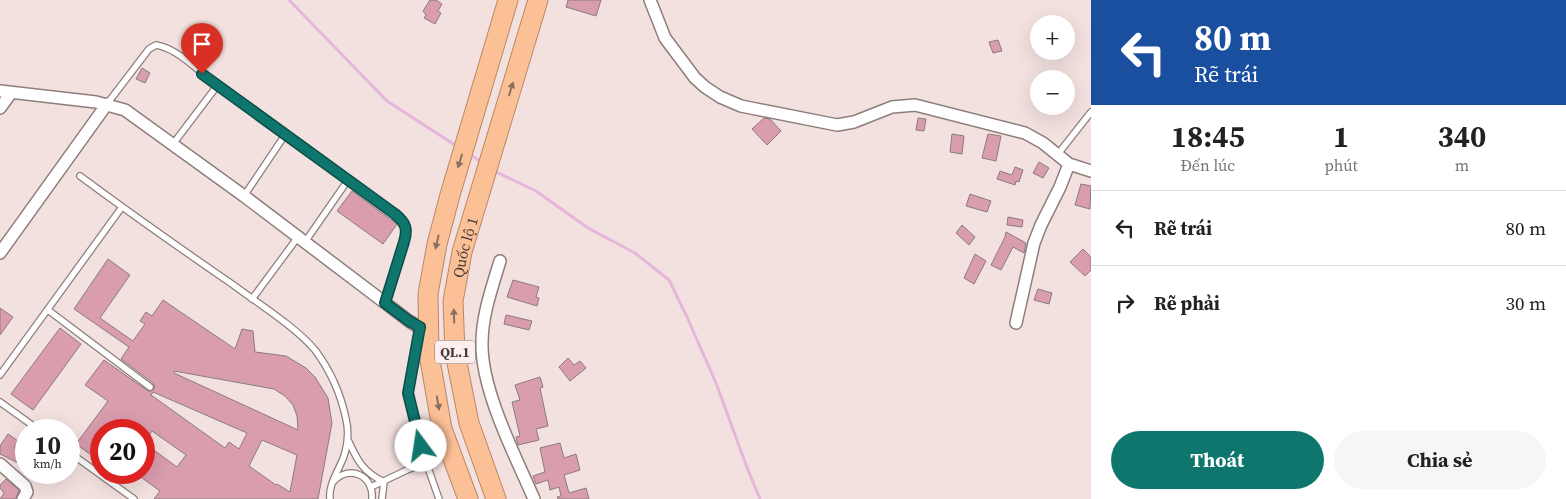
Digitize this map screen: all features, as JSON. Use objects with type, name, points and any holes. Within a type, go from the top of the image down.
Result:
[{"type":"highway","name":"Quốc lộ 1","points":[[468,499],[442,429],[424,330],[437,244],[508,0]]},
{"type":"highway","name":"Quốc lộ 1","points":[[496,499],[469,423],[455,353],[454,301],[462,252],[538,0]]},
{"type":"highway","points":[[451,452],[475,440]]},
{"type":"street","points":[[650,0],[666,38],[695,78],[720,97],[741,106],[836,125],[854,122],[892,107],[915,105],[1014,129],[1034,137],[1069,164],[1091,171]]},
{"type":"street","points":[[0,108],[6,92],[107,104],[125,110],[136,116],[409,321],[424,330]]},
{"type":"street","points":[[0,254],[107,104]]},
{"type":"street","points":[[1016,323],[1034,243],[1069,164]]},
{"type":"street","points":[[500,261],[482,330],[484,367],[494,403],[534,499]]},
{"type":"street","points":[[0,464],[25,486],[27,492],[23,499]]},
{"type":"lane","points":[[107,104],[150,49],[156,45],[168,49],[402,219],[407,228],[385,303]]},
{"type":"lane","points":[[173,144],[217,86]]},
{"type":"lane","points":[[1058,154],[1091,112]]},
{"type":"lane","points":[[244,196],[285,135]]},
{"type":"lane","points":[[80,176],[252,299],[304,339],[331,377],[344,409],[348,440],[358,461],[366,471],[384,482]]},
{"type":"lane","points":[[252,299],[348,180]]},
{"type":"lane","points":[[0,375],[122,207]]},
{"type":"lane","points":[[48,310],[150,386]]},
{"type":"lane","points":[[424,330],[408,393],[426,462],[439,499]]},
{"type":"lane","points":[[0,402],[24,419]]},
{"type":"lane","points":[[330,499],[330,489],[348,440]]},
{"type":"lane","points":[[371,487],[451,452]]},
{"type":"lane","points":[[80,460],[134,499]]},
{"type":"lane","points":[[333,483],[344,474],[359,474],[365,478],[371,487],[372,499]]},
{"type":"lane","points":[[382,499],[384,482]]},
{"type":"building","points":[[430,0],[436,0],[442,4],[438,11],[441,13],[435,24],[424,18],[426,15],[423,11]]},
{"type":"building","points":[[568,0],[601,0],[596,16],[566,7]]},
{"type":"building","points":[[998,40],[1002,51],[993,53],[989,42]]},
{"type":"building","points":[[142,68],[150,73],[145,83],[136,79]]},
{"type":"building","points":[[764,118],[770,119],[781,131],[767,145],[752,129]]},
{"type":"building","points":[[918,118],[926,119],[924,131],[916,130]]},
{"type":"building","points":[[952,134],[964,136],[962,154],[950,152]]},
{"type":"building","points":[[988,134],[1001,136],[996,161],[982,158]]},
{"type":"building","points":[[1039,162],[1049,168],[1043,178],[1033,173]]},
{"type":"building","points":[[1015,167],[1023,170],[1019,182],[1016,181],[1015,185],[997,179],[1000,171],[1012,175]]},
{"type":"building","points":[[1081,184],[1091,186],[1090,209],[1075,205]]},
{"type":"building","points":[[352,191],[397,224],[383,244],[337,211]]},
{"type":"building","points":[[970,194],[991,201],[987,212],[966,206]]},
{"type":"building","points":[[1008,217],[1023,220],[1022,227],[1007,225]]},
{"type":"building","points":[[962,225],[975,237],[969,245],[956,233]]},
{"type":"building","points":[[1006,232],[1026,243],[1024,253],[1013,247],[1001,270],[991,265]]},
{"type":"building","points":[[1083,249],[1091,257],[1091,270],[1085,276],[1070,262]]},
{"type":"building","points":[[975,254],[986,261],[974,284],[964,278]]},
{"type":"building","points":[[108,259],[130,275],[100,318],[133,341],[145,324],[140,321],[146,312],[152,316],[163,300],[235,349],[242,329],[253,331],[255,352],[286,356],[306,368],[315,377],[328,398],[332,423],[318,499],[154,499],[160,491],[150,484],[155,484],[155,451],[177,467],[186,455],[155,433],[155,419],[95,419],[108,401],[85,385],[104,360],[148,391],[155,388],[153,383],[121,359],[129,347],[74,309]],"holes":[[[174,371],[274,389],[285,396],[293,405],[297,416],[298,430],[174,373]],[[153,392],[247,433],[239,449],[229,442],[225,448],[151,395]],[[262,440],[297,455],[290,492],[276,485],[249,466]]]},
{"type":"building","points":[[513,280],[539,287],[536,297],[539,298],[537,306],[507,297]]},
{"type":"building","points":[[1038,289],[1052,293],[1049,304],[1034,300]]},
{"type":"building","points":[[0,308],[13,317],[0,335]]},
{"type":"building","points":[[506,315],[532,321],[529,330],[504,324]]},
{"type":"building","points":[[60,328],[81,344],[33,410],[11,394]]},
{"type":"building","points":[[568,358],[574,365],[580,361],[586,368],[570,381],[559,367]]},
{"type":"building","points":[[540,377],[543,387],[540,388],[548,426],[536,429],[539,440],[518,445],[516,437],[520,436],[512,402],[520,400],[515,385]]},
{"type":"building","points":[[90,425],[90,454],[80,447],[80,439]]},
{"type":"building","points":[[8,434],[15,439],[15,462],[0,454],[0,446]]},
{"type":"building","points":[[560,443],[564,458],[576,454],[580,470],[564,475],[569,493],[586,488],[589,499],[558,499],[557,497],[561,496],[559,487],[550,490],[548,480],[536,484],[533,476],[545,472],[540,448]]},
{"type":"building","points":[[6,479],[19,490],[16,499],[0,499],[4,493],[0,485]]},
{"type":"waterway","points":[[289,0],[387,101],[458,147]]},
{"type":"waterway","points":[[469,154],[483,163]]},
{"type":"waterway","points":[[494,171],[536,191],[588,228],[635,253],[669,280],[716,383],[760,499]]},
{"type":"route","points":[[202,74],[402,219],[405,224],[407,228],[404,242],[385,303],[398,314],[420,327],[408,393],[421,446]]}]
